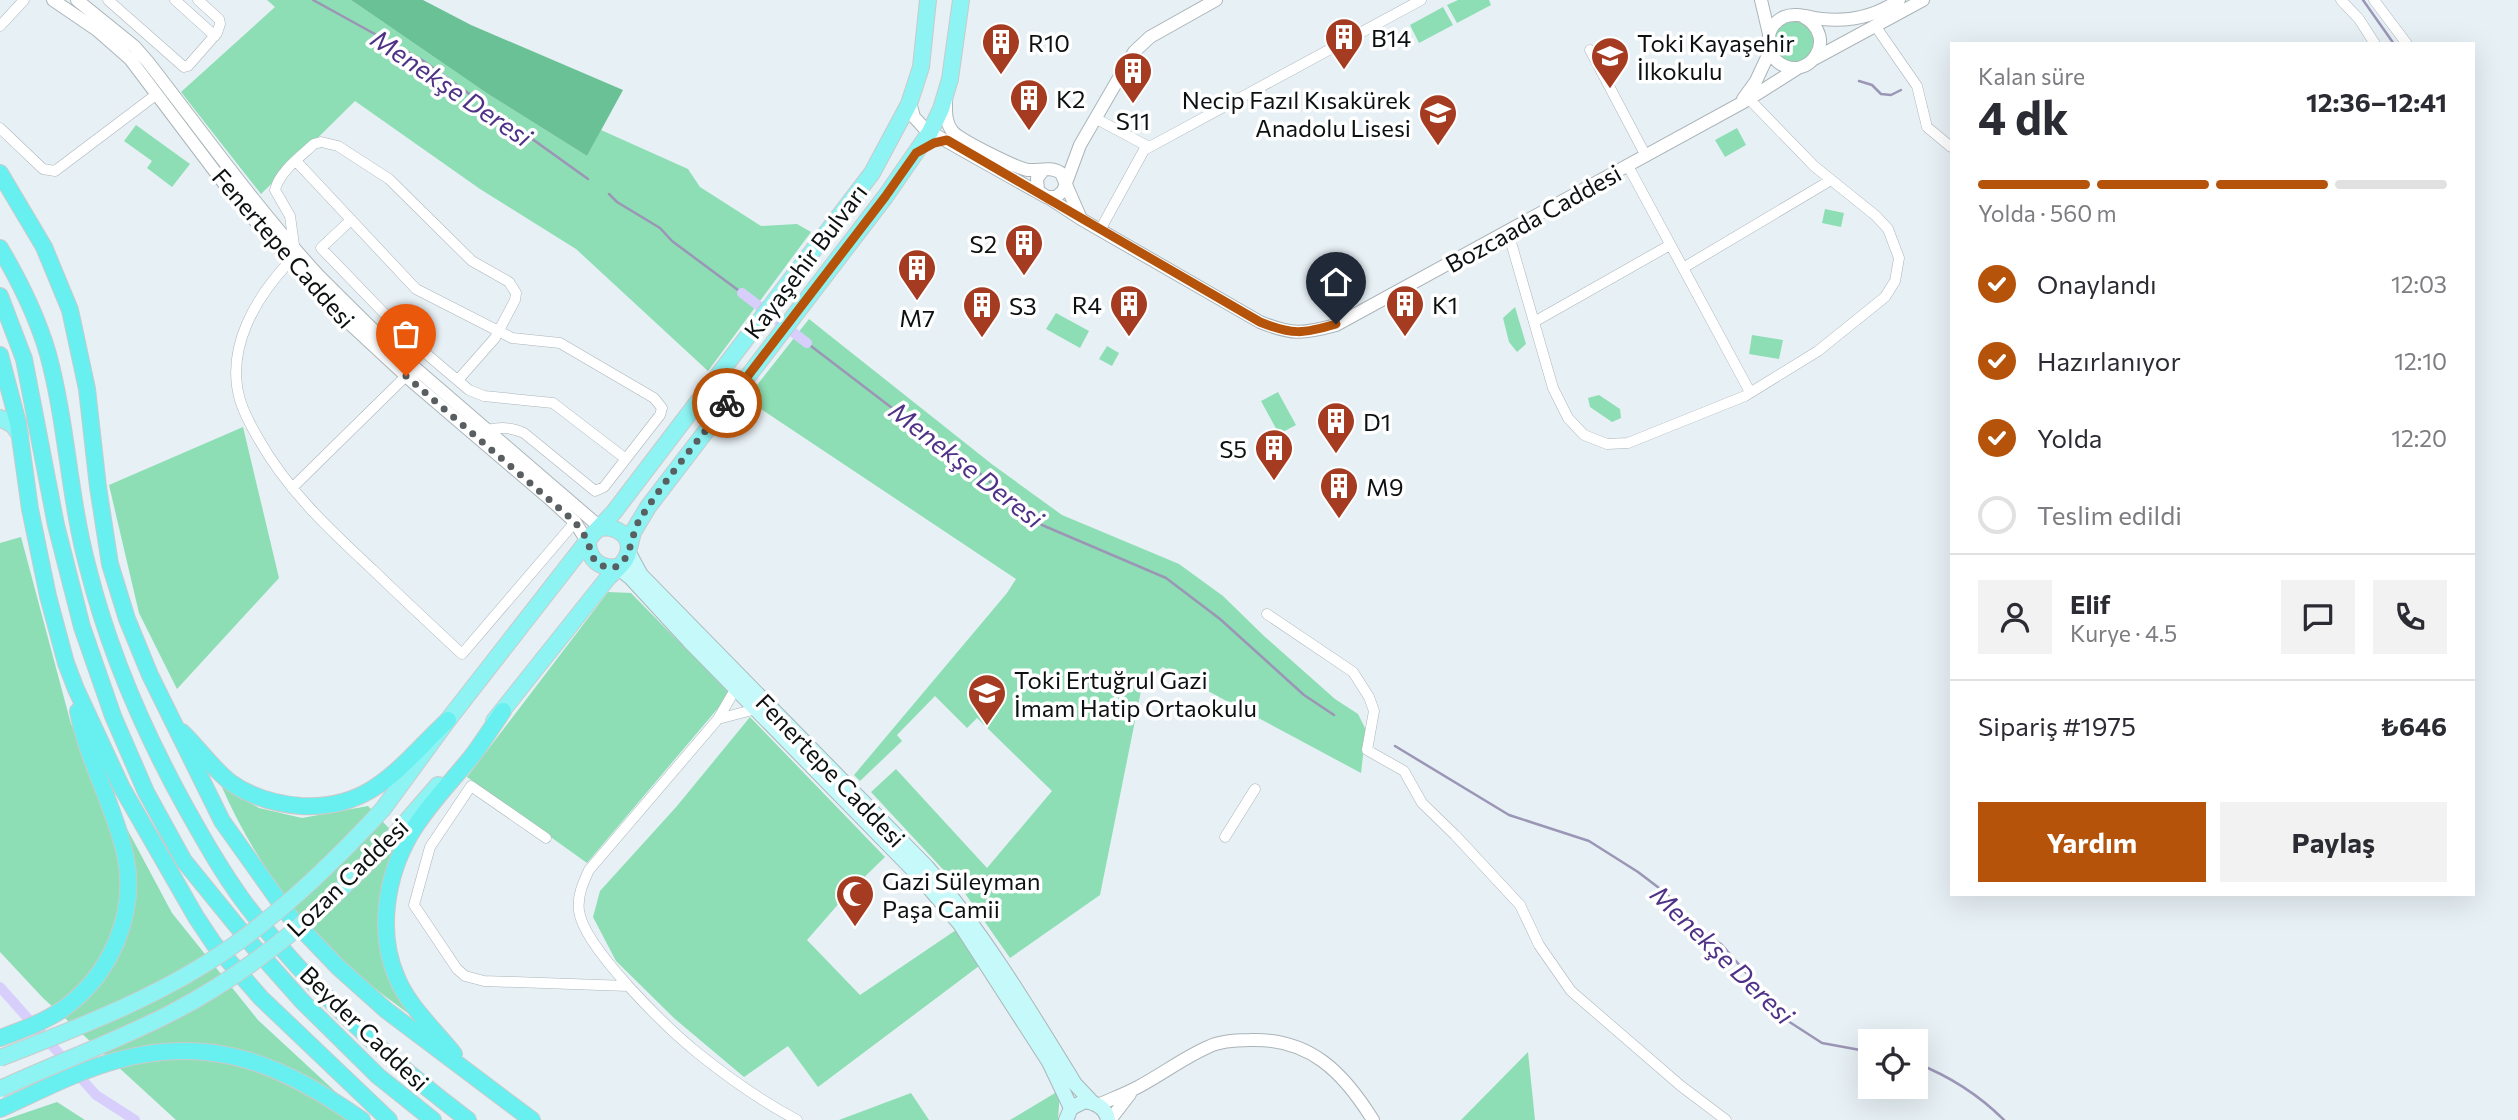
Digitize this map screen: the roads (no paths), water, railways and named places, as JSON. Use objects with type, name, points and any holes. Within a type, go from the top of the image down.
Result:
[{"type":"highway","points":[[0,173],[44,247],[71,310],[86,389],[110,564],[127,619],[174,724],[222,821],[291,918],[362,990],[531,1120]]},
{"type":"highway","name":"Beyder Caddesi","points":[[0,248],[21,284],[48,355],[75,516],[103,619],[137,713],[214,859],[245,903],[332,1003],[427,1089],[468,1120]]},
{"type":"highway","name":"Beyder Caddesi","points":[[0,296],[24,359],[56,525],[82,627],[113,716],[146,792],[184,861],[254,947],[302,1001],[370,1068],[433,1120]]},
{"type":"highway","points":[[0,355],[5,391],[20,435],[30,509],[48,596],[66,663],[122,788],[196,918],[214,944],[261,998],[389,1120]]},
{"type":"highway","points":[[0,1038],[30,1027],[64,1008],[90,984],[109,958],[125,918],[128,872],[117,827],[78,714],[76,689]]},
{"type":"highway","points":[[467,1070],[412,1005],[397,980],[388,949],[385,915],[395,865],[411,834],[474,754],[503,711]]},
{"type":"highway","points":[[174,724],[229,781],[262,799],[288,805],[314,806],[350,800],[378,786],[448,720]]},
{"type":"highway","points":[[0,1109],[117,1060],[152,1053],[203,1052],[237,1056],[269,1066],[297,1079],[357,1117]]},
{"type":"main road","name":"Kayaşehir Bulvarı","points":[[601,528],[877,165],[910,102],[920,67],[928,0]]},
{"type":"main road","name":"Kayaşehir Bulvarı","points":[[629,551],[637,523],[885,197],[930,132],[946,96],[960,22],[961,0]]},
{"type":"main road","points":[[0,418],[13,425],[20,435]]},
{"type":"main road","points":[[601,528],[616,529],[627,540],[629,551],[617,567],[598,564],[589,554],[588,543],[601,528]]},
{"type":"main road","name":"Lozan Caddesi","points":[[0,1058],[59,1035],[162,988],[233,946],[306,887],[383,808],[448,720],[588,543]]},
{"type":"main road","name":"Fenertepe Caddesi","points":[[629,551],[641,575],[926,867],[961,907],[1075,1084],[1104,1109],[1109,1120]]},
{"type":"main road","name":"Fenertepe Caddesi","points":[[617,567],[631,578],[689,641],[918,874],[960,924],[1049,1062],[1069,1114]]},
{"type":"main road","name":"Lozan Caddesi","points":[[0,1089],[172,1013],[221,983],[289,935],[340,891],[398,831],[503,711],[617,567]]},
{"type":"main road","points":[[1069,1114],[1085,1101],[1095,1103]]},
{"type":"street","points":[[0,26],[24,0]]},
{"type":"street","name":"Fenertepe Caddesi","points":[[53,0],[97,30],[130,59],[238,190],[294,245],[318,274],[372,329],[601,528]]},
{"type":"street","name":"Fenertepe Caddesi","points":[[77,0],[135,47],[148,62],[290,261],[320,296],[406,376],[575,522],[588,543]]},
{"type":"street","points":[[108,0],[184,67],[188,66],[215,36],[219,28],[219,19],[198,0]]},
{"type":"street","points":[[175,0],[215,36]]},
{"type":"street","points":[[1043,170],[1036,182],[1041,195],[1056,197],[1063,191],[1080,145],[1134,52],[1150,37],[1216,0]]},
{"type":"street","points":[[1100,230],[1144,150],[1421,0]]},
{"type":"street","points":[[1508,232],[1552,388],[1568,418],[1584,435],[1607,444],[1628,443],[1750,392],[1818,351],[1885,297],[1895,281],[1899,258],[1888,229],[1744,101],[1770,51],[1761,0]]},
{"type":"street","points":[[1769,34],[1779,20],[1794,15],[1841,20],[1868,16],[1899,0]]},
{"type":"street","points":[[1770,51],[1781,65],[1798,68],[1923,0]]},
{"type":"street","points":[[2341,0],[2359,19],[2374,42]]},
{"type":"street","points":[[2374,0],[2406,42]]},
{"type":"street","points":[[1802,16],[1816,27],[1820,35],[1819,52],[1814,60]]},
{"type":"street","points":[[1876,27],[1917,86],[1927,127],[1950,146]]},
{"type":"street","points":[[1590,50],[1647,156]]},
{"type":"street","name":"Bozcaada Caddesi","points":[[930,132],[1260,322],[1280,331],[1308,332],[1336,324],[1508,232],[1647,156],[1798,68]]},
{"type":"street","points":[[0,128],[43,169],[55,171],[157,94]]},
{"type":"street","points":[[946,96],[946,116],[955,134],[1014,166],[1027,170],[1057,170],[1065,181],[1081,219]]},
{"type":"street","points":[[910,102],[916,121],[930,132]]},
{"type":"street","points":[[1095,118],[1149,147]]},
{"type":"street","points":[[916,153],[934,143],[947,140]]},
{"type":"street","points":[[294,245],[290,216],[275,190],[276,183],[314,144],[329,143],[389,179],[472,261],[513,287],[516,293],[498,332],[458,380]]},
{"type":"street","points":[[296,161],[416,289],[512,338],[560,343],[654,398],[662,408],[660,415],[626,459],[604,486],[595,491],[524,433],[500,427],[487,430]]},
{"type":"street","points":[[1628,166],[1750,392]]},
{"type":"street","points":[[1683,268],[1831,180]]},
{"type":"street","points":[[351,220],[321,248],[410,340],[469,390],[484,396],[553,402],[626,459]]},
{"type":"street","points":[[1534,322],[1671,245]]},
{"type":"street","points":[[290,261],[269,284],[246,325],[239,351],[238,379],[239,398],[247,417],[268,457],[314,515],[462,653],[575,522]]},
{"type":"street","points":[[292,488],[406,376]]},
{"type":"street","points":[[1267,614],[1353,672],[1374,711],[1367,750],[1404,771],[1422,803],[1520,905],[1539,945],[1571,991],[1681,1086],[1726,1120]]},
{"type":"street","points":[[736,688],[718,719],[589,870],[581,885],[579,913],[588,934],[628,986],[698,1053],[797,1120]]},
{"type":"street","points":[[718,719],[756,709]]},
{"type":"street","points":[[546,838],[471,786],[430,847],[414,905],[457,969],[465,976],[484,981],[628,986]]},
{"type":"street","points":[[1225,837],[1255,789]]},
{"type":"street","points":[[1095,1103],[1136,1089],[1209,1045],[1234,1040],[1262,1039],[1282,1042],[1310,1053],[1335,1070],[1359,1098],[1373,1120]]},
{"type":"street","points":[[1109,1120],[1136,1089]]},
{"type":"waterway","name":"Menekşe Deresi","points":[[313,0],[422,60],[588,179]]},
{"type":"waterway","points":[[2363,0],[2393,42]]},
{"type":"waterway","points":[[1859,81],[1872,85],[1881,94],[1891,95],[1901,90]]},
{"type":"waterway","name":"Menekşe Deresi","points":[[609,194],[617,202],[660,228],[672,241],[742,293]]},
{"type":"waterway","name":"Menekşe Deresi","points":[[742,293],[807,343]]},
{"type":"waterway","name":"Menekşe Deresi","points":[[807,343],[961,458],[1042,525],[1166,578],[1220,619],[1304,695],[1334,715]]},
{"type":"waterway","name":"Menekşe Deresi","points":[[1395,746],[1509,815],[1589,841],[1638,872],[1667,894],[1688,920],[1722,945],[1788,1021],[1822,1043],[1858,1050]]},
{"type":"waterway","points":[[0,987],[96,1095],[135,1120]]},
{"type":"waterway","name":"Menekşe Deresi","points":[[1928,1068],[1963,1087],[2004,1120]]},
{"type":"place","name":"B14","points":[[1344,71]]},
{"type":"place","name":"R10","points":[[1001,76]]},
{"type":"place","name":"Toki Kayaşehir İlkokulu","points":[[1610,90]]},
{"type":"place","name":"S11","points":[[1133,105]]},
{"type":"place","name":"K2","points":[[1029,132]]},
{"type":"place","name":"Necip Fazıl Kısakürek Anadolu Lisesi","points":[[1438,147]]},
{"type":"place","name":"S2","points":[[1024,277]]},
{"type":"place","name":"M7","points":[[917,302]]},
{"type":"place","name":"R4","points":[[1129,338]]},
{"type":"place","name":"K1","points":[[1405,338]]},
{"type":"place","name":"S3","points":[[982,339]]},
{"type":"place","name":"D1","points":[[1336,455]]},
{"type":"place","name":"S5","points":[[1274,482]]},
{"type":"place","name":"M9","points":[[1339,520]]},
{"type":"place","name":"Toki Ertuğrul Gazi İmam Hatip Ortaokulu","points":[[987,727]]},
{"type":"place","name":"Gazi Süleyman Paşa Camii","points":[[855,928]]}]
